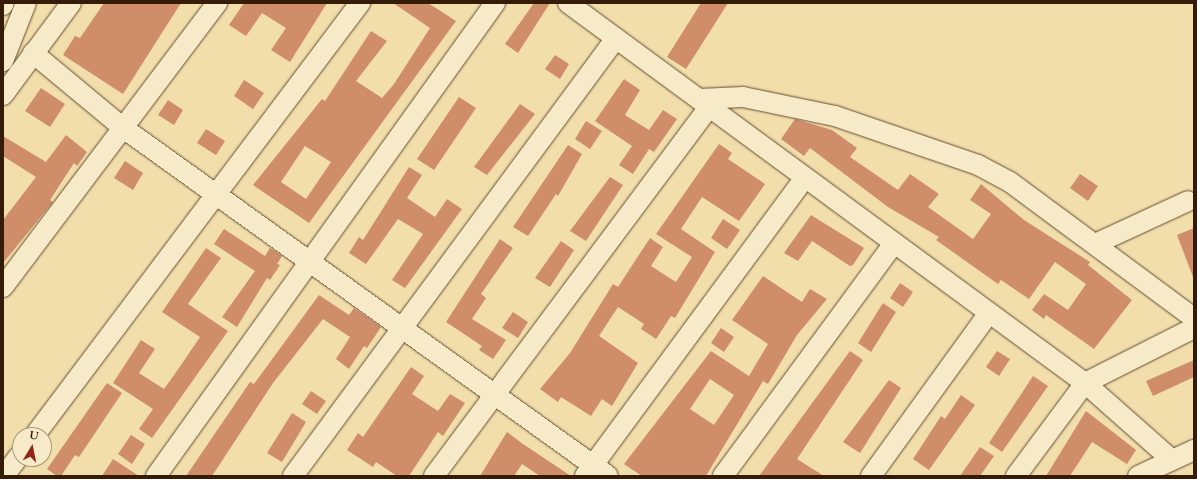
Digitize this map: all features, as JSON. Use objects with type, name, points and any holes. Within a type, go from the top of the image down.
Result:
[{"type":"street","points":[[3,61],[26,3]]},
{"type":"street","points":[[3,95],[71,3]]},
{"type":"street","points":[[3,287],[122,127],[217,3]]},
{"type":"street","points":[[41,427],[218,195],[360,3]]},
{"type":"street","points":[[156,476],[311,262],[495,3]]},
{"type":"street","points":[[568,3],[1086,383],[1172,460]]},
{"type":"street","points":[[293,476],[616,38]]},
{"type":"street","points":[[33,53],[122,127],[496,395],[595,472],[805,178]]},
{"type":"street","points":[[434,476],[496,395],[704,103],[744,97],[835,116],[978,165],[1010,182],[1194,318]]},
{"type":"street","points":[[1095,244],[1188,201]]},
{"type":"street","points":[[723,476],[894,243]]},
{"type":"street","points":[[871,476],[989,313]]},
{"type":"street","points":[[1016,476],[1086,383],[1194,328]]},
{"type":"street","points":[[1138,476],[1194,450]]},
{"type":"street","points":[[4,476],[12,465]]},
{"type":"building","points":[[104,3],[181,3],[123,94],[63,55],[75,36],[80,38]]},
{"type":"building","points":[[244,3],[327,3],[290,62],[271,50],[286,28],[262,13],[246,36],[229,25]]},
{"type":"building","points":[[393,3],[428,3],[456,21],[309,223],[253,185],[322,99],[325,101],[371,31],[387,41],[356,81],[382,98],[394,84],[430,28]],"holes":[[[305,146],[331,162],[306,199],[281,182]]]},
{"type":"building","points":[[534,3],[550,3],[518,53],[505,44]]},
{"type":"building","points":[[701,3],[728,3],[686,69],[667,57]]},
{"type":"building","points":[[555,55],[569,64],[560,79],[545,69]]},
{"type":"building","points":[[624,79],[640,90],[625,115],[649,130],[663,110],[677,119],[654,152],[649,149],[633,174],[619,165],[632,146],[595,121]]},
{"type":"building","points":[[244,80],[264,93],[253,109],[234,96]]},
{"type":"building","points":[[41,88],[65,104],[50,127],[25,111]]},
{"type":"building","points":[[459,97],[476,108],[434,170],[417,159]]},
{"type":"building","points":[[168,100],[183,110],[174,125],[158,115]]},
{"type":"building","points":[[520,104],[535,114],[487,175],[474,167]]},
{"type":"building","points":[[795,119],[832,130],[857,148],[850,157],[898,190],[910,174],[939,194],[928,207],[973,239],[991,214],[970,200],[981,184],[1024,220],[1090,262],[1088,265],[1132,300],[1094,349],[1046,315],[1044,319],[1032,310],[1044,294],[1068,310],[1086,284],[1055,262],[1029,299],[1001,280],[998,284],[936,240],[939,237],[888,207],[810,148],[804,156],[781,139]]},
{"type":"building","points":[[586,121],[602,131],[590,149],[575,139]]},
{"type":"building","points":[[206,129],[225,141],[216,155],[197,143]]},
{"type":"building","points":[[66,135],[87,152],[77,166],[74,163],[50,200],[53,202],[3,263],[3,220],[36,177],[3,156],[3,136],[46,162]]},
{"type":"building","points":[[719,144],[732,153],[728,159],[765,184],[739,221],[702,197],[681,229],[715,252],[675,318],[671,316],[656,339],[641,329],[644,324],[618,307],[599,336],[638,363],[612,406],[602,399],[591,416],[561,397],[558,402],[540,389],[570,353],[613,284],[618,287],[650,238],[663,247],[651,266],[676,282],[692,257],[656,234]]},
{"type":"building","points":[[568,145],[582,154],[558,196],[556,194],[528,236],[513,227]]},
{"type":"building","points":[[125,161],[143,173],[133,190],[114,178]]},
{"type":"building","points":[[409,167],[422,175],[407,198],[435,217],[447,199],[462,209],[405,288],[392,280],[423,234],[398,219],[366,264],[349,253],[359,237],[363,240]]},
{"type":"building","points":[[1080,174],[1098,186],[1088,201],[1070,188]]},
{"type":"building","points":[[610,177],[623,185],[586,241],[570,231]]},
{"type":"building","points":[[811,215],[864,248],[853,265],[850,266],[812,241],[798,261],[784,253]]},
{"type":"building","points":[[723,219],[740,230],[727,249],[711,238]]},
{"type":"building","points":[[1194,228],[1194,277],[1193,277],[1177,235]]},
{"type":"building","points":[[224,229],[265,256],[270,248],[282,256],[277,264],[280,265],[270,280],[267,278],[237,327],[222,317],[255,271],[214,244]]},
{"type":"building","points":[[500,239],[513,248],[481,294],[486,298],[472,319],[506,340],[493,359],[479,350],[482,346],[446,322]]},
{"type":"building","points":[[561,241],[574,250],[550,287],[535,278]]},
{"type":"building","points":[[206,248],[221,258],[188,304],[228,331],[152,438],[139,429],[153,409],[113,383],[141,340],[155,349],[139,373],[164,389],[179,368],[200,337],[162,312]]},
{"type":"building","points":[[763,276],[802,302],[810,289],[827,299],[797,335],[768,384],[763,381],[706,476],[642,476],[624,464],[711,351],[749,376],[768,344],[732,320]],"holes":[[[710,379],[734,395],[714,425],[690,409]]]},
{"type":"building","points":[[900,283],[913,292],[903,307],[890,298]]},
{"type":"building","points":[[319,295],[349,315],[354,308],[381,327],[367,348],[364,346],[349,369],[336,359],[350,337],[323,319],[273,383],[212,476],[186,476],[250,382],[254,384]]},
{"type":"building","points":[[883,303],[896,312],[871,352],[858,343]]},
{"type":"building","points":[[513,312],[528,322],[518,338],[502,328]]},
{"type":"building","points":[[721,328],[734,337],[724,352],[711,343]]},
{"type":"building","points":[[850,351],[863,360],[797,459],[824,476],[759,476]]},
{"type":"building","points":[[997,351],[1010,359],[999,376],[986,367]]},
{"type":"building","points":[[1194,360],[1194,377],[1153,396],[1146,381]]},
{"type":"building","points":[[411,367],[424,376],[412,394],[438,411],[450,394],[465,403],[443,436],[438,432],[409,476],[397,476],[376,462],[373,467],[347,450],[358,433],[363,437]]},
{"type":"building","points":[[1033,376],[1048,386],[1002,452],[989,443]]},
{"type":"building","points":[[889,380],[901,388],[860,453],[843,442]]},
{"type":"building","points":[[107,383],[122,393],[79,457],[75,455],[61,476],[57,476],[47,469],[48,467],[52,467],[52,462]]},
{"type":"building","points":[[311,391],[326,401],[317,414],[302,404]]},
{"type":"building","points":[[961,395],[975,405],[929,470],[913,459],[941,416],[945,419]]},
{"type":"building","points":[[1086,411],[1136,450],[1127,464],[1092,442],[1070,476],[1046,476]]},
{"type":"building","points":[[292,413],[306,422],[282,462],[267,453]]},
{"type":"building","points":[[507,432],[571,476],[540,476],[522,464],[514,476],[480,476]]},
{"type":"building","points":[[131,435],[145,444],[132,464],[118,454]]},
{"type":"building","points":[[980,447],[994,456],[980,476],[960,476]]},
{"type":"building","points":[[113,459],[139,476],[102,476]]}]
